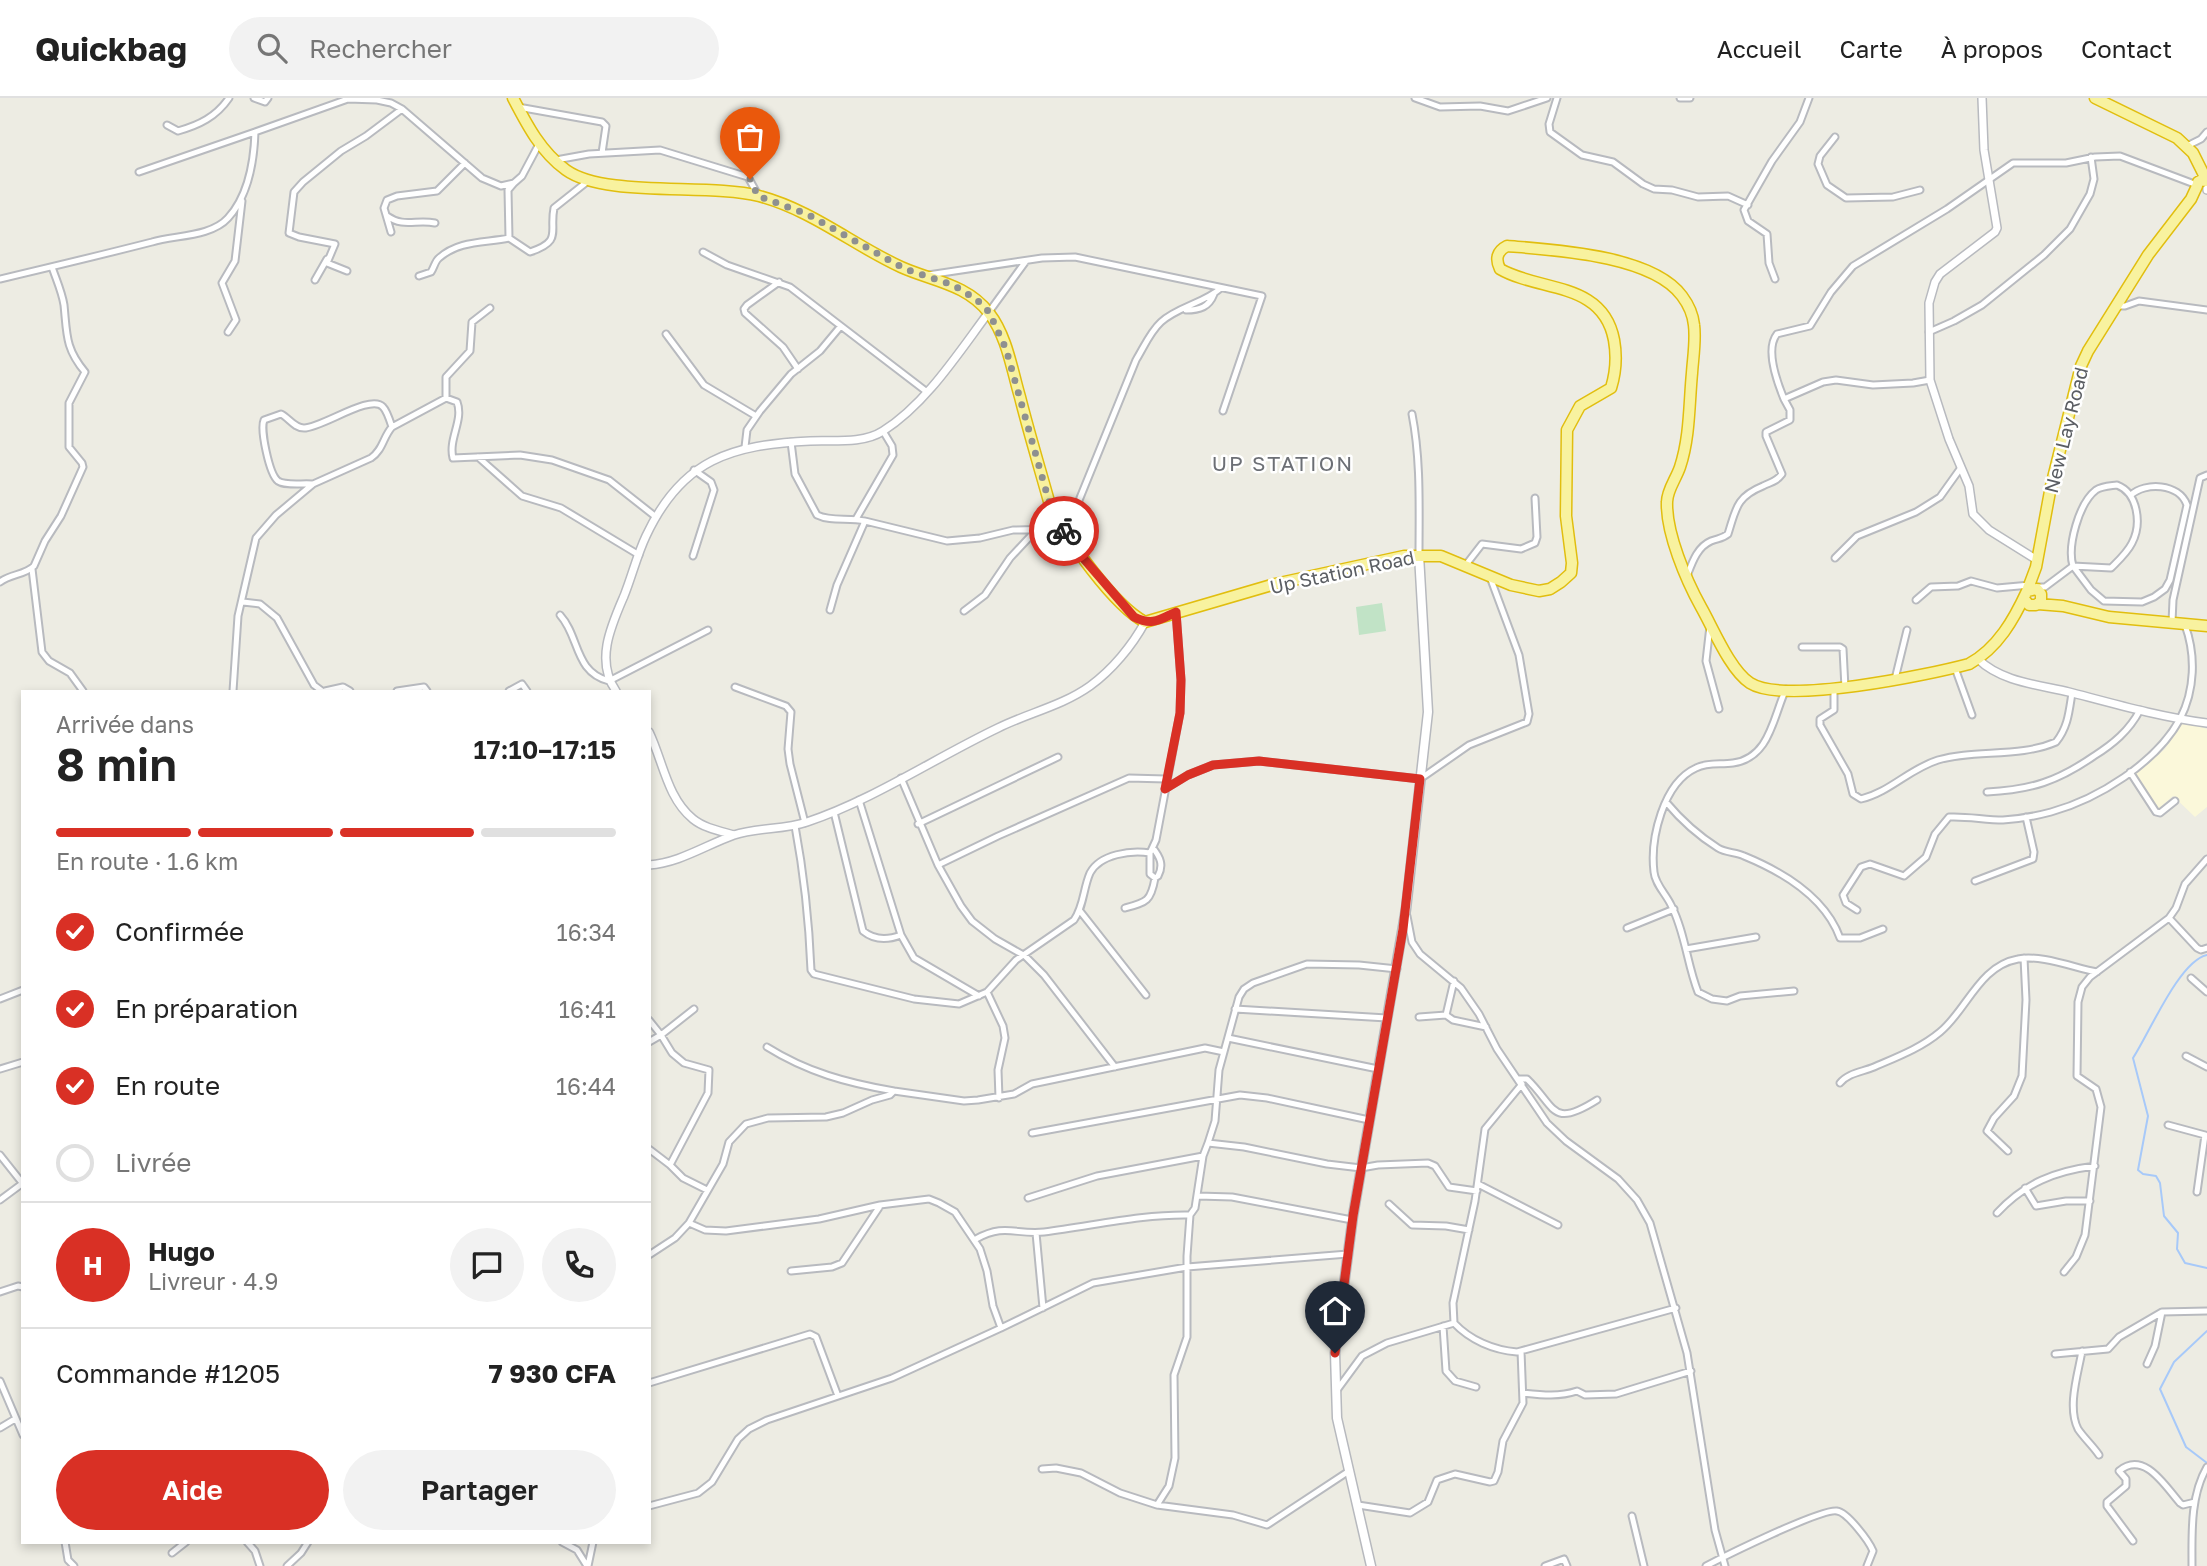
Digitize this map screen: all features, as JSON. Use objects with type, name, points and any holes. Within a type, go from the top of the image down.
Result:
[{"type":"highway","points":[[2095,98],[2162,129],[2187,146],[2199,166],[2203,187]]},
{"type":"highway","points":[[516,102],[539,144],[566,170],[589,180],[612,184],[721,190],[758,196],[807,214],[905,269],[953,285],[976,299],[989,312],[1006,349],[1050,505],[1060,527],[1115,596],[1134,617],[1145,622]]},
{"type":"highway","name":"New Lay Road","points":[[2034,595],[2036,564],[2052,486],[2081,366],[2148,254],[2203,187]]},
{"type":"highway","name":"Up Station Road","points":[[1145,622],[1157,621],[1176,612],[1275,584],[1384,559],[1419,555],[1441,556],[1511,585],[1539,591],[1550,589],[1571,573],[1566,516],[1567,430],[1580,406],[1611,388],[1616,356],[1611,328],[1607,318],[1580,295],[1500,269],[1497,257],[1507,246],[1578,253],[1620,261],[1650,272],[1681,294],[1692,314],[1695,327],[1689,420],[1680,467],[1667,502],[1675,548],[1710,623],[1740,674],[1749,683],[1767,688],[1840,689],[1955,668],[1978,659],[2034,595]]},
{"type":"highway","points":[[2034,595],[2063,606],[2109,617],[2207,626]]},
{"type":"main road","points":[[1371,1566],[1337,1418],[1335,1353],[1352,1220],[1397,970],[1420,779],[1428,701],[1419,555]]},
{"type":"street","points":[[167,125],[175,131],[196,126],[211,117],[229,98]]},
{"type":"street","points":[[254,98],[265,102],[268,98]]},
{"type":"street","points":[[1415,98],[1440,107],[1480,106],[1508,111],[1547,98]]},
{"type":"street","points":[[1557,98],[1549,124],[1550,132],[1577,152],[1613,162],[1654,189],[1672,190],[1698,197],[1728,196],[1748,205]]},
{"type":"street","points":[[1680,98],[1690,98]]},
{"type":"street","points":[[1776,279],[1769,263],[1767,234],[1745,218],[1744,211],[1772,161],[1800,122],[1809,98]]},
{"type":"street","points":[[1982,98],[1983,134],[1997,228],[1940,274],[1935,282],[1929,303],[1930,380],[1960,470],[1969,486],[1973,514],[1978,521],[2036,564]]},
{"type":"street","points":[[139,172],[347,99],[391,103],[402,109],[491,183],[501,186],[514,183]]},
{"type":"street","points":[[516,102],[602,122],[606,126],[603,153]]},
{"type":"street","points":[[335,244],[289,233],[295,192],[308,176],[319,170],[333,156],[402,109]]},
{"type":"street","points":[[0,279],[204,231],[228,219],[247,187],[255,132]]},
{"type":"street","points":[[2187,146],[2201,139],[2207,132]]},
{"type":"street","points":[[1835,138],[1820,156],[1818,164],[1827,185],[1846,198],[1894,197],[1920,190]]},
{"type":"street","points":[[509,238],[508,190],[522,176],[539,144]]},
{"type":"street","points":[[556,160],[603,153],[649,150],[670,152],[748,177],[758,196]]},
{"type":"street","points":[[1687,578],[1697,552],[1710,541],[1724,538],[1728,534],[1739,501],[1752,491],[1774,482],[1782,474],[1766,436],[1766,432],[1790,420],[1790,410],[1784,398],[1771,347],[1772,340],[1777,334],[1810,326],[1836,284],[1853,266],[2013,163],[2066,163],[2120,156],[2203,187]]},
{"type":"street","points":[[1929,331],[1982,305],[2044,255],[2070,229],[2090,194],[2094,179],[2091,158]]},
{"type":"street","points":[[391,232],[384,208],[387,200],[397,196],[438,191],[465,163]]},
{"type":"street","points":[[419,276],[431,272],[439,258],[473,242],[509,238],[530,252],[552,240],[555,234],[554,208],[589,180]]},
{"type":"street","points":[[228,332],[234,325],[235,315],[222,283],[234,261],[243,197]]},
{"type":"street","points":[[387,216],[397,223],[435,223]]},
{"type":"street","points":[[335,244],[327,263],[347,271]]},
{"type":"street","points":[[315,280],[335,244]]},
{"type":"street","points":[[703,252],[727,265],[790,287],[927,392]]},
{"type":"street","points":[[928,275],[1060,256],[1262,296],[1223,411]]},
{"type":"street","points":[[615,690],[609,681],[605,665],[610,630],[645,537],[676,488],[694,470],[745,447],[860,439],[883,431],[927,392],[1026,261]]},
{"type":"street","points":[[52,267],[64,305],[68,345],[85,372],[69,403],[69,447],[83,467],[61,516],[32,569],[42,652],[49,661],[70,673],[82,690]]},
{"type":"street","points":[[779,282],[744,309],[745,313],[783,347],[798,369]]},
{"type":"street","points":[[791,442],[795,474],[817,515],[826,519],[856,519],[947,541],[964,541],[1013,530],[1060,527],[1071,520],[1132,372],[1150,336],[1161,322],[1221,288]]},
{"type":"street","points":[[2116,306],[2138,301],[2207,310]]},
{"type":"street","points":[[446,398],[446,377],[470,351],[472,322],[491,309]]},
{"type":"street","points":[[745,447],[747,430],[756,416],[785,381],[820,351],[840,327]]},
{"type":"street","points":[[666,334],[704,385],[756,416]]},
{"type":"street","points":[[1784,398],[1823,382],[1836,380],[1873,385],[1930,380]]},
{"type":"street","points":[[233,690],[238,616],[256,538],[276,515],[313,484],[378,453],[392,427],[446,398],[457,402],[459,408],[453,457],[537,457],[592,473],[623,489],[656,517]]},
{"type":"street","points":[[313,484],[281,482],[275,478],[261,427],[264,420],[281,414],[298,427],[310,427],[375,403],[383,407],[392,427]]},
{"type":"street","points":[[1412,414],[1416,430],[1419,555]]},
{"type":"street","points":[[856,519],[893,455],[892,446],[883,431]]},
{"type":"street","points":[[478,457],[522,496],[561,508],[639,555]]},
{"type":"street","points":[[692,556],[714,490],[711,482],[694,470]]},
{"type":"street","points":[[1835,558],[1857,536],[1916,512],[1940,497],[1960,470]]},
{"type":"street","points":[[2172,622],[2173,600],[2200,478],[2207,475]]},
{"type":"street","points":[[1916,600],[1931,587],[1958,586],[1971,581],[2034,595],[2073,566],[2110,568],[2125,555],[2137,532],[2135,505],[2131,495],[2117,485],[2099,488],[2093,492],[2076,520],[2073,566],[2091,590],[2104,601],[2142,602],[2165,589],[2170,580],[2187,505],[2185,498],[2170,488],[2142,487],[2131,495]]},
{"type":"street","points":[[1465,566],[1482,544],[1521,549],[1535,542],[1535,498]]},
{"type":"street","points":[[830,610],[837,585],[865,521]]},
{"type":"street","points":[[964,611],[985,595],[1006,563],[1038,528]]},
{"type":"street","points":[[0,582],[8,576],[32,569]]},
{"type":"street","points":[[1165,789],[1188,775],[1213,765],[1259,761],[1420,779],[1469,745],[1527,722],[1529,714],[1519,655],[1490,576]]},
{"type":"street","points":[[243,602],[260,604],[273,614],[314,685],[322,690]]},
{"type":"street","points":[[1155,878],[1150,874],[1151,850],[1180,713],[1181,680],[1176,612]]},
{"type":"street","points":[[560,615],[568,624],[582,663],[602,679],[609,681],[708,630]]},
{"type":"street","points":[[651,864],[681,857],[735,835],[794,826],[834,812],[1000,727],[1062,702],[1090,686],[1131,645],[1145,622]]},
{"type":"street","points":[[1710,623],[1705,650],[1706,661],[1718,709]]},
{"type":"street","points":[[1857,910],[1846,903],[1843,895],[1864,864],[1902,876],[1926,858],[1935,834],[1950,817],[2004,820],[2026,817],[2085,800],[2130,772],[2156,748],[2180,719],[2188,695],[2194,659],[2185,623]]},
{"type":"street","points":[[1895,680],[1907,630]]},
{"type":"street","points":[[1802,647],[1843,649],[1840,689],[1834,710],[1820,719],[1820,725],[1848,774],[1853,794],[1861,799],[1883,792],[1904,774],[1936,761],[2056,742],[2065,731],[2071,693]]},
{"type":"street","points":[[1978,659],[2000,673],[2040,686],[2207,723]]},
{"type":"street","points":[[1955,668],[1972,715]]},
{"type":"street","points":[[511,690],[522,684],[526,690]]},
{"type":"street","points":[[401,690],[419,686],[426,690]]},
{"type":"street","points":[[329,690],[343,687],[348,690]]},
{"type":"street","points":[[735,687],[786,706],[792,712],[788,749],[805,823]]},
{"type":"street","points":[[1786,689],[1768,737],[1760,750],[1746,760],[1696,768],[1678,782],[1658,823],[1654,871],[1658,885],[1674,909],[1698,992],[1704,997],[1727,1001],[1740,996],[1794,991]]},
{"type":"street","points":[[1987,792],[2016,791],[2047,783],[2069,773],[2117,741],[2140,710]]},
{"type":"street","points":[[651,737],[676,801],[694,820],[706,827],[735,835]]},
{"type":"street","points":[[918,824],[1058,757]]},
{"type":"street","points":[[2130,772],[2156,812],[2160,813],[2175,801]]},
{"type":"street","points":[[901,778],[918,824],[961,906],[972,920],[995,939],[1025,956],[1044,975],[1115,1067]]},
{"type":"street","points":[[938,865],[1129,778],[1166,779]]},
{"type":"street","points":[[859,800],[901,935],[914,958],[979,996]]},
{"type":"street","points":[[1666,802],[1678,816],[1720,849],[1742,855],[1794,882],[1809,893],[1825,909],[1840,938],[1860,937],[1883,929]]},
{"type":"street","points":[[834,812],[863,931],[872,937],[884,939],[901,935]]},
{"type":"street","points":[[1975,881],[2033,859],[2034,852],[2026,817]]},
{"type":"street","points":[[794,826],[804,870],[811,970],[814,974],[914,999],[953,1004],[987,992],[1016,960],[1074,920],[1080,911],[1090,874],[1095,866],[1118,855],[1151,850]]},
{"type":"street","points":[[1125,908],[1147,901],[1150,897],[1161,867],[1160,859],[1151,850]]},
{"type":"street","points":[[2064,1272],[2082,1246],[2101,1107],[2099,1096],[2092,1085],[2078,1078],[2076,1072],[2080,992],[2086,981],[2169,918],[2185,884],[2207,859]]},
{"type":"street","points":[[1406,909],[1412,942],[1420,954],[1461,988],[1497,1049],[1547,1123],[1566,1141],[1618,1179],[1637,1200],[1650,1223],[1676,1308],[1691,1371],[1715,1530],[1725,1566]]},
{"type":"street","points":[[1627,928],[1674,909]]},
{"type":"street","points":[[1080,911],[1146,995]]},
{"type":"street","points":[[2169,918],[2197,948],[2207,948]]},
{"type":"street","points":[[1686,949],[1756,937]]},
{"type":"street","points":[[1840,1083],[1849,1076],[1908,1053],[1933,1037],[1947,1025],[1984,979],[2008,962],[2024,958],[2097,972]]},
{"type":"street","points":[[2008,1151],[1987,1131],[1994,1118],[2014,1096],[2022,1076],[2026,1000],[2024,958]]},
{"type":"street","points":[[1157,1504],[1169,1486],[1175,1458],[1174,1375],[1187,1336],[1186,1267],[1190,1215],[1195,1208],[1203,1156],[1215,1121],[1219,1070],[1239,997],[1244,989],[1253,983],[1307,964],[1359,965],[1397,970]]},
{"type":"street","points":[[2191,978],[2207,992]]},
{"type":"street","points":[[1446,1015],[1454,981]]},
{"type":"street","points":[[0,999],[21,991]]},
{"type":"street","points":[[987,992],[1003,1026],[1005,1038],[998,1070],[999,1098]]},
{"type":"street","points":[[651,1041],[694,1009]]},
{"type":"street","points":[[1235,1010],[1387,1018]]},
{"type":"street","points":[[1419,1017],[1446,1015],[1453,1020],[1486,1027]]},
{"type":"street","points":[[651,1022],[672,1053],[684,1063],[707,1068],[710,1078],[708,1093],[670,1165]]},
{"type":"street","points":[[1228,1038],[1378,1069]]},
{"type":"street","points":[[767,1046],[793,1063],[821,1074],[894,1091],[964,1101],[999,1098],[1014,1094],[1032,1084],[1205,1048],[1224,1052]]},
{"type":"street","points":[[2186,1056],[2207,1068]]},
{"type":"street","points":[[0,1069],[21,1063]]},
{"type":"street","points":[[1597,1100],[1576,1112],[1557,1113],[1527,1079],[1520,1081],[1485,1129],[1477,1191],[1452,1303],[1454,1323],[1462,1332],[1494,1349],[1521,1351],[1676,1308]]},
{"type":"street","points":[[651,1254],[675,1238],[689,1223],[723,1164],[729,1142],[746,1124],[768,1118],[825,1117],[844,1113],[894,1091]]},
{"type":"street","points":[[1032,1133],[1240,1095],[1369,1120]]},
{"type":"street","points":[[2168,1125],[2206,1135],[2197,1192]]},
{"type":"street","points":[[1208,1143],[1361,1168],[1428,1163],[1435,1166],[1449,1186],[1477,1191]]},
{"type":"street","points":[[651,1151],[683,1178],[707,1190]]},
{"type":"street","points":[[0,1155],[21,1181]]},
{"type":"street","points":[[1028,1198],[1097,1176],[1203,1156]]},
{"type":"street","points":[[1997,1213],[2025,1188],[2063,1171],[2095,1166]]},
{"type":"street","points":[[0,1200],[21,1184]]},
{"type":"street","points":[[1478,1184],[1558,1225]]},
{"type":"street","points":[[2025,1188],[2036,1206],[2066,1200],[2090,1201]]},
{"type":"street","points":[[1198,1196],[1232,1197],[1352,1220]]},
{"type":"street","points":[[689,1223],[705,1230],[726,1231],[819,1219],[880,1205],[929,1199],[955,1212],[976,1239],[1001,1328]]},
{"type":"street","points":[[1389,1204],[1412,1225],[1469,1230]]},
{"type":"street","points":[[791,1271],[832,1267],[842,1263],[880,1205]]},
{"type":"street","points":[[976,1239],[991,1231],[1036,1233],[1156,1214],[1190,1215]]},
{"type":"street","points":[[1036,1233],[1043,1308]]},
{"type":"street","points":[[651,1505],[698,1493],[712,1482],[738,1439],[749,1429],[767,1420],[892,1378],[1093,1283],[1186,1267],[1348,1254]]},
{"type":"street","points":[[0,1292],[21,1287]]},
{"type":"street","points":[[2055,1354],[2108,1349],[2119,1337],[2162,1312],[2207,1311]]},
{"type":"street","points":[[2147,1364],[2155,1346],[2162,1312]]},
{"type":"street","points":[[1335,1394],[1362,1356],[1387,1343],[1454,1323]]},
{"type":"street","points":[[1443,1326],[1446,1371],[1455,1381],[1476,1387]]},
{"type":"street","points":[[651,1382],[810,1334],[816,1337],[838,1396]]},
{"type":"street","points":[[1358,1505],[1410,1513],[1428,1502],[1437,1480],[1455,1474],[1494,1481],[1499,1472],[1501,1447],[1521,1409],[1521,1351]]},
{"type":"street","points":[[2081,1352],[2075,1420],[2079,1430],[2099,1455]]},
{"type":"street","points":[[1523,1394],[1549,1396],[1577,1391],[1585,1395],[1616,1394],[1691,1371]]},
{"type":"street","points":[[0,1381],[21,1431]]},
{"type":"street","points":[[0,1428],[15,1419]]},
{"type":"street","points":[[2133,1541],[2107,1502],[2126,1486],[2126,1479],[2120,1469],[2131,1464],[2144,1465],[2180,1503],[2183,1505],[2195,1502]]},
{"type":"street","points":[[2192,1566],[2195,1502],[2207,1467]]},
{"type":"street","points":[[1042,1469],[1056,1468],[1081,1473],[1120,1493],[1157,1504],[1233,1515],[1267,1525],[1349,1471]]},
{"type":"street","points":[[1706,1566],[1827,1511],[1843,1513],[1870,1543],[1873,1551],[1867,1566]]},
{"type":"street","points":[[1632,1516],[1644,1566]]},
{"type":"street","points":[[65,1544],[68,1560],[74,1566]]},
{"type":"street","points":[[172,1552],[183,1544]]},
{"type":"street","points":[[249,1544],[255,1551],[260,1566]]},
{"type":"street","points":[[287,1566],[307,1544]]},
{"type":"street","points":[[566,1544],[577,1550],[587,1566]]},
{"type":"street","points":[[587,1566],[592,1544]]},
{"type":"street","points":[[1545,1566],[1561,1559],[1564,1559],[1567,1566]]},
{"type":"shaded area","points":[[2183,721],[2207,729],[2207,807],[2195,817],[2173,796],[2158,809],[2135,773],[2165,749]]},
{"type":"green space","points":[[1382,603],[1386,631],[1359,635],[1356,607]]},
{"type":"waterway","points":[[2207,955],[2196,960],[2186,970],[2133,1058],[2148,1116],[2138,1170],[2143,1174],[2156,1176],[2160,1183],[2164,1216],[2178,1233],[2177,1249],[2185,1263],[2207,1268]]},
{"type":"waterway","points":[[2207,1331],[2174,1362],[2160,1389],[2186,1447],[2207,1463]]},
{"type":"way so far","points":[[750,179],[758,196],[807,214],[905,269],[953,285],[976,299],[989,312],[1006,349],[1050,505],[1064,531]]},
{"type":"district","name":"UP STATION","points":[[1283,464]]},
{"type":"route","points":[[1064,531],[1134,617],[1145,622],[1157,621],[1176,612],[1180,646],[1180,713],[1165,789],[1188,775],[1213,765],[1259,761],[1420,779],[1397,970],[1353,1216],[1335,1353]]}]
